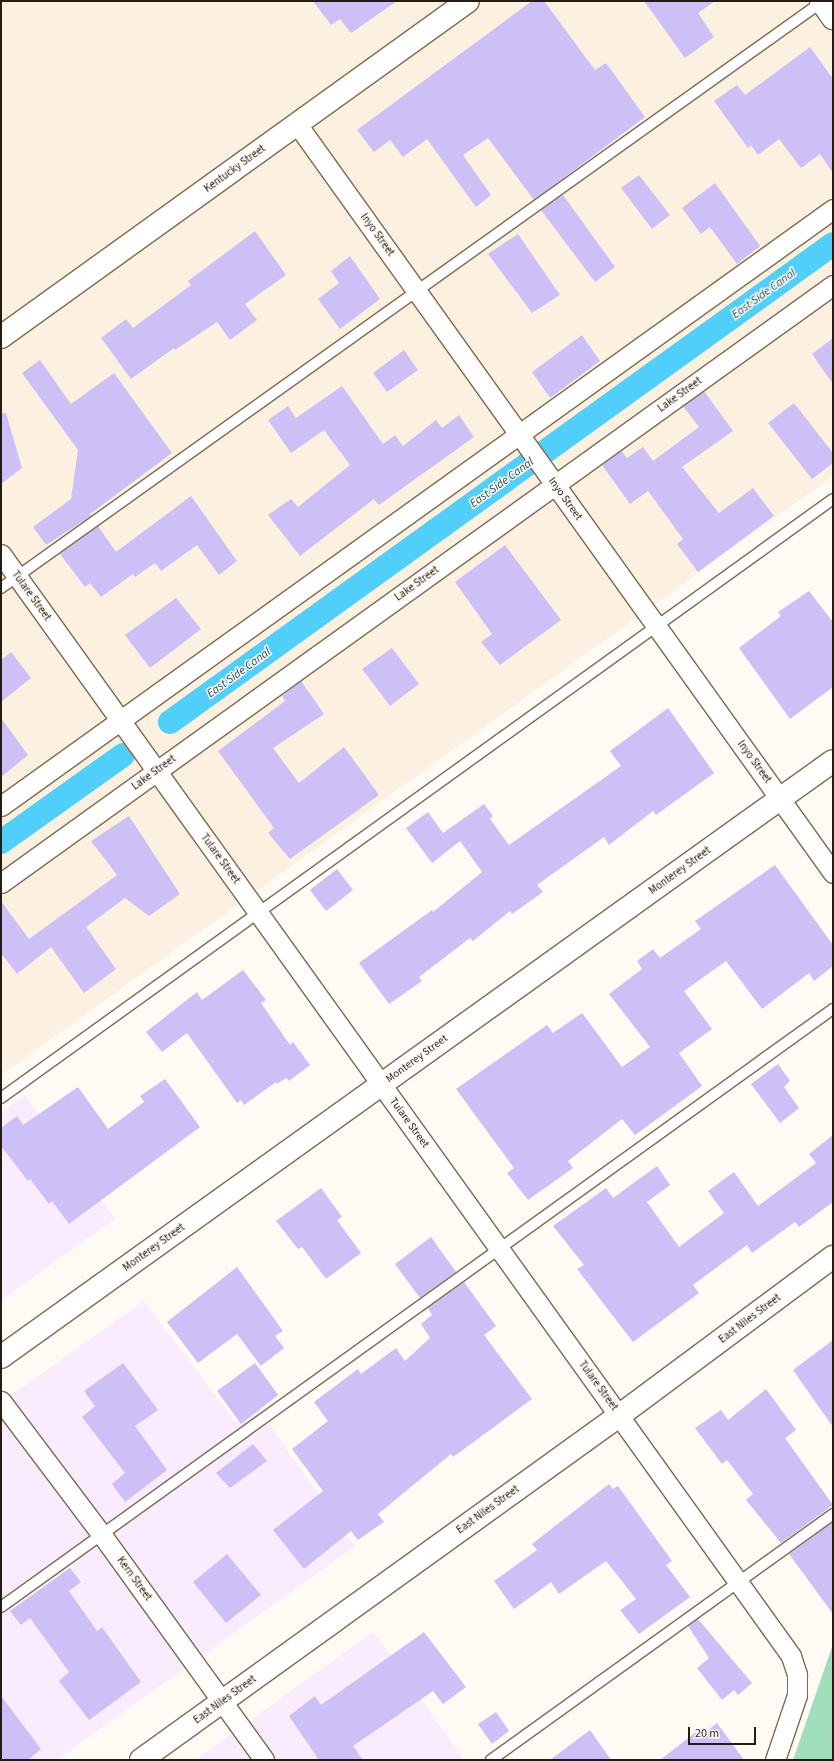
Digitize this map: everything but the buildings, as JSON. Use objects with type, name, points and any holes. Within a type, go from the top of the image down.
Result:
[{"type":"main road","name":"Kentucky Street","points":[[1,337],[468,1]]},
{"type":"main road","name":"Monterey Street","points":[[1,1357],[833,761]]},
{"type":"main road","name":"East Niles Street","points":[[141,1760],[620,1415],[833,1257]]},
{"type":"street","name":"Inyo Street","points":[[297,124],[833,873]]},
{"type":"street","points":[[1,806],[833,209]]},
{"type":"street","name":"Lake Street","points":[[1,883],[833,285]]},
{"type":"street","name":"Tulare Street","points":[[1,554],[620,1415],[791,1656],[797,1675],[797,1695],[775,1760]]},
{"type":"street","name":"Kern Street","points":[[1,1401],[102,1535],[264,1760]]},
{"type":"lane","points":[[1,588],[417,292],[825,5]]},
{"type":"lane","points":[[1,1098],[833,499]]},
{"type":"lane","points":[[1,1607],[499,1247],[833,1009]]},
{"type":"lane","points":[[490,1760],[739,1583],[833,1514]]},
{"type":"shaded area","points":[[1,1],[833,1],[833,476],[1,1075]]},
{"type":"shaded area","points":[[25,1095],[115,1219],[1,1300],[1,1113]]},
{"type":"shaded area","points":[[144,1301],[236,1423],[258,1408],[355,1546],[57,1760],[1,1760],[1,1402]]},
{"type":"shaded area","points":[[373,1632],[463,1758],[460,1760],[195,1760]]},
{"type":"green space","points":[[833,1645],[833,1760],[793,1760],[832,1647]]},
{"type":"waterway","name":"East Side Canal","points":[[170,722],[833,244]]},
{"type":"waterway","name":"East Side Canal","points":[[1,842],[123,755]]}]
